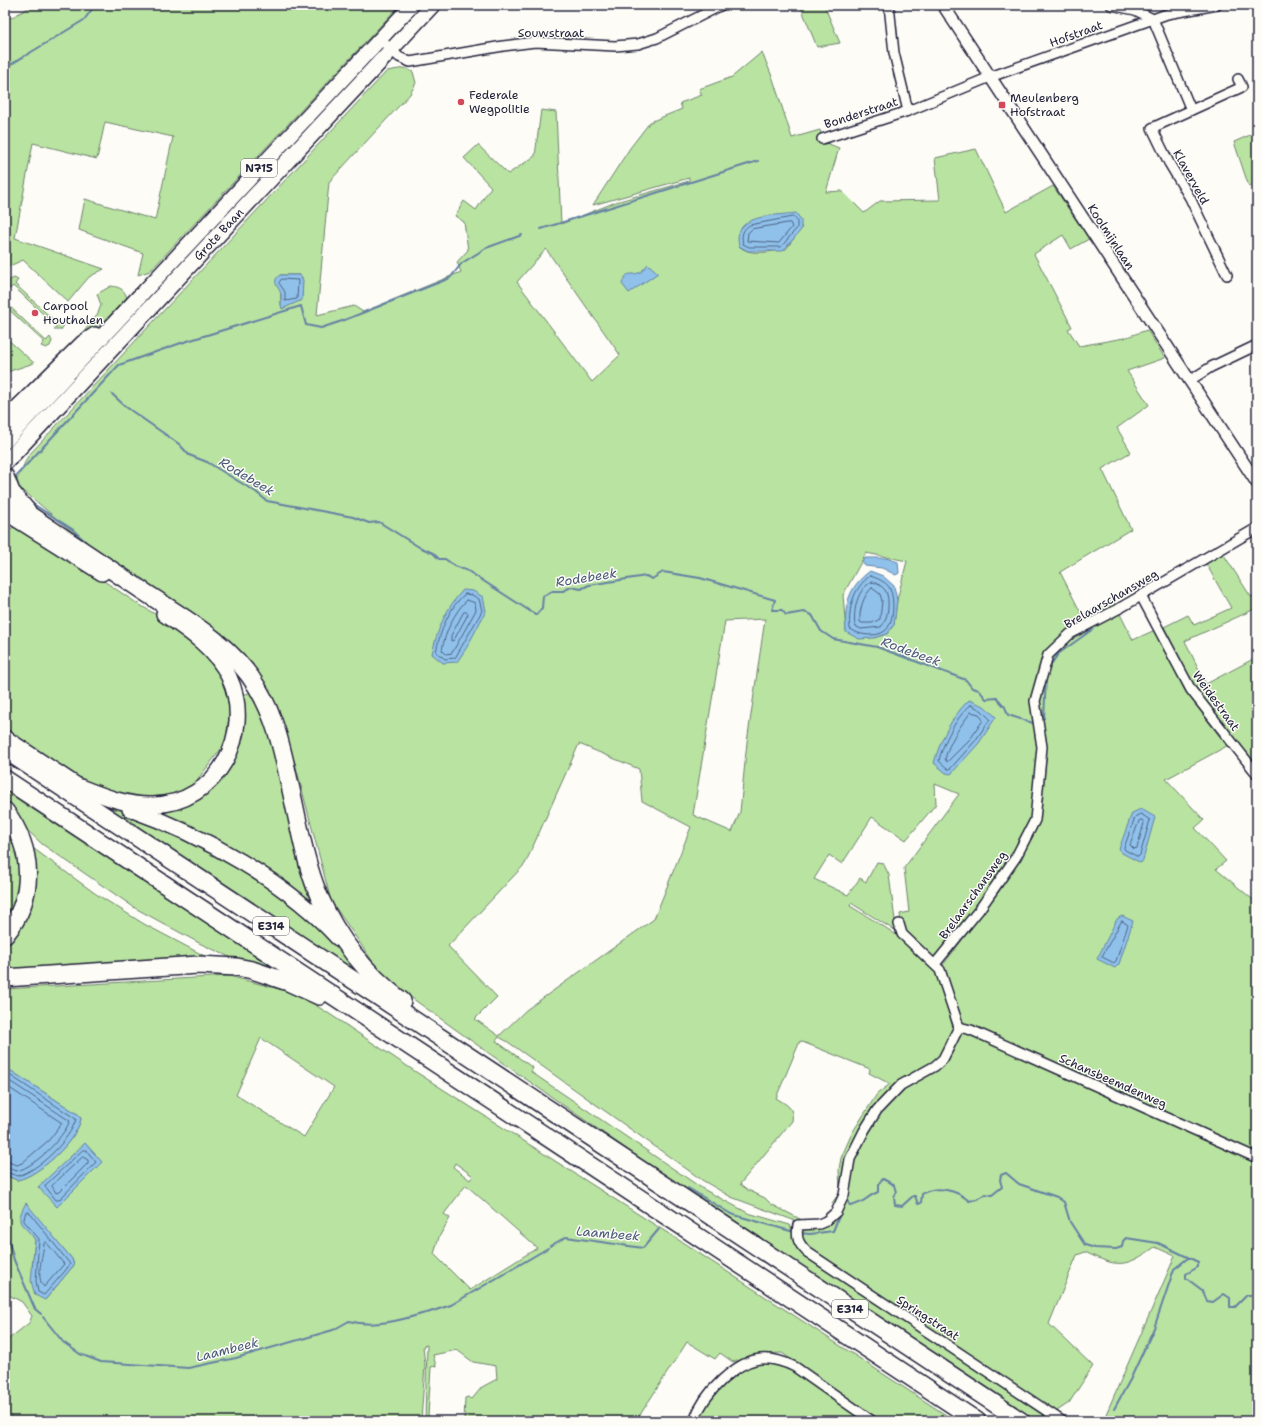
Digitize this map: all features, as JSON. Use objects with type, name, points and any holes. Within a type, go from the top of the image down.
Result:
[{"type":"highway","name":"Grote Baan","points":[[5,463],[391,50]]},
{"type":"highway","name":"Grote Baan","points":[[5,441],[139,297]]},
{"type":"highway","points":[[5,420],[83,343],[92,336],[109,329]]},
{"type":"highway","name":"E314","points":[[5,477],[15,497],[30,516]]},
{"type":"highway","name":"E314","points":[[5,502],[30,516],[200,629],[232,655],[245,670],[257,686],[274,721],[310,867],[319,896],[336,927],[364,967]]},
{"type":"highway","name":"E314","points":[[5,512],[15,517],[184,628],[216,656],[229,676],[234,690],[237,705],[237,723],[232,746],[220,771],[210,782],[196,793],[173,803],[142,805],[115,799],[80,787]]},
{"type":"highway","name":"E314","points":[[5,738],[98,798],[177,828],[238,861],[298,901],[327,927],[382,985],[418,1013],[513,1078],[536,1101]]},
{"type":"highway","name":"E314","points":[[5,750],[1021,1421]]},
{"type":"highway","name":"E314","points":[[5,779],[977,1421]]},
{"type":"highway","points":[[5,811],[19,833],[25,848],[28,863],[27,892],[22,909],[5,935]]},
{"type":"highway","name":"E314","points":[[5,978],[198,966],[237,967],[252,970],[288,982],[320,996],[331,1004],[354,1009]]},
{"type":"main road","name":"Grote Baan","points":[[139,297],[412,5]]},
{"type":"main road","name":"Grote Baan","points":[[391,50],[433,5]]},
{"type":"street","name":"Souwstraat","points":[[380,39],[399,57],[410,62],[535,42],[628,46],[657,38],[722,5]]},
{"type":"street","name":"Bonderstraat","points":[[889,5],[894,54],[908,111]]},
{"type":"street","name":"Koolmijnlaan","points":[[943,5],[1257,483]]},
{"type":"street","points":[[1111,5],[1128,7],[1154,19],[1191,110]]},
{"type":"street","name":"Hofstraat","points":[[990,78],[1167,14],[1217,5]]},
{"type":"street","name":"Bonderstraat","points":[[822,139],[908,111],[990,78]]},
{"type":"street","name":"Klaverveld","points":[[1227,275],[1190,198],[1169,163],[1152,128],[1242,87],[1238,79]]},
{"type":"street","points":[[1189,381],[1211,367],[1257,345]]},
{"type":"street","name":"Brelaarschansweg","points":[[935,964],[979,910],[1016,857],[1035,820],[1038,804],[1042,747],[1035,701],[1048,655],[1070,634],[1140,596],[1257,528]]},
{"type":"street","name":"Weidestraat","points":[[1140,596],[1191,690],[1257,774]]},
{"type":"street","points":[[899,924],[899,930],[905,938],[935,964],[948,990],[954,1017],[959,1027]]},
{"type":"street","name":"Schansbeemdenweg","points":[[959,1027],[971,1030],[1257,1158]]},
{"type":"street","name":"Springstraat","points":[[959,1027],[943,1059],[935,1066],[901,1085],[877,1110],[850,1158],[844,1195],[836,1212],[826,1221],[819,1224],[798,1225],[796,1235],[798,1242],[807,1252],[1062,1421]]},
{"type":"street","points":[[694,1421],[704,1400],[734,1369],[751,1360],[770,1358],[784,1361],[795,1367],[872,1421]]},
{"type":"green space","points":[[34,5],[400,5],[150,271],[138,275],[143,253],[79,230],[85,199],[155,220],[173,137],[105,122],[97,159],[33,143],[15,238],[104,269],[89,277],[68,302],[23,260],[5,268],[5,21]]},
{"type":"green space","points":[[800,5],[824,5],[840,43],[817,47]]},
{"type":"green space","points":[[762,52],[773,79],[792,138],[820,130],[824,142],[839,148],[826,192],[842,191],[864,213],[880,201],[940,200],[935,158],[976,149],[1006,212],[1053,186],[1089,239],[1071,249],[1063,235],[1034,254],[1072,327],[1068,329],[1079,346],[1124,338],[1147,330],[1165,358],[1127,371],[1149,405],[1117,428],[1131,452],[1102,469],[1131,529],[1060,572],[1082,615],[1113,600],[1133,640],[1155,630],[1185,691],[1227,746],[1166,779],[1204,820],[1195,828],[1226,861],[1216,869],[1257,903],[1257,1421],[1103,1421],[1175,1256],[1155,1247],[1136,1259],[1121,1263],[1106,1261],[1085,1252],[1077,1255],[1049,1324],[1093,1366],[1069,1403],[1054,1413],[806,1247],[800,1236],[802,1232],[840,1208],[832,1203],[840,1192],[839,1169],[841,1158],[852,1133],[877,1094],[890,1084],[869,1073],[870,1069],[800,1041],[776,1098],[791,1109],[792,1121],[740,1184],[748,1190],[765,1198],[771,1204],[802,1220],[801,1223],[731,1197],[702,1180],[508,1042],[499,1037],[496,1041],[533,1068],[531,1072],[703,1189],[748,1213],[790,1225],[795,1242],[868,1296],[1053,1421],[1036,1421],[681,1187],[487,1052],[384,978],[331,901],[295,763],[273,701],[241,655],[183,607],[89,546],[19,487],[17,479],[28,456],[387,71],[405,68],[413,72],[416,83],[410,94],[329,182],[317,315],[354,306],[363,312],[461,272],[457,262],[468,250],[464,222],[455,216],[464,201],[476,210],[491,187],[464,158],[478,145],[508,174],[535,156],[541,110],[556,112],[561,224],[616,202],[689,181],[689,178],[593,205],[630,148],[650,122],[682,109],[680,103],[702,95],[699,89],[732,77]],"holes":[[[802,227],[786,249],[768,252],[755,252],[739,246]],[[546,249],[620,355],[592,382],[517,282]],[[280,275],[300,275],[302,277],[302,300],[292,304],[281,305]],[[866,553],[907,561],[897,600],[894,625],[846,631],[843,595]],[[765,619],[747,742],[740,812],[732,832],[693,815],[725,621]],[[1037,736],[1044,747],[1040,810],[1034,832],[1000,890],[943,965],[943,970],[962,1026],[953,1028],[942,988],[930,965],[910,945],[898,936],[850,906],[851,903],[894,930],[896,928],[889,875],[883,863],[877,862],[866,882],[860,878],[848,895],[814,879],[829,855],[842,864],[872,817],[906,840],[936,804],[935,784],[959,794],[904,868],[909,912],[900,914],[902,931],[936,960],[994,886],[1019,844],[1029,823],[1034,803],[1037,778]],[[579,744],[639,769],[642,801],[691,827],[654,919],[526,1010],[499,1036],[475,1019],[497,997],[448,946],[525,864]]]},
{"type":"green space","points":[[1257,132],[1257,183],[1249,187],[1234,142]]},
{"type":"green space","points":[[14,278],[18,280],[15,284],[58,324],[62,321],[64,325],[61,330],[54,330],[56,326],[13,286],[10,289],[9,288],[8,281]]},
{"type":"green space","points":[[111,286],[120,288],[124,291],[127,300],[124,308],[85,334],[83,333],[98,313],[101,305],[97,294]]},
{"type":"green space","points":[[5,302],[46,341],[50,337],[52,341],[50,346],[46,348],[41,346],[44,342],[5,306]]},
{"type":"green space","points":[[5,337],[34,363],[10,371],[5,375]]},
{"type":"green space","points":[[19,524],[135,602],[181,630],[207,655],[225,683],[230,710],[225,744],[187,791],[151,801],[101,794],[5,733],[5,532]]},
{"type":"green space","points":[[1222,552],[1251,597],[1257,594],[1257,608],[1185,641],[1206,684],[1257,657],[1257,768],[1196,689],[1164,627],[1188,615],[1194,625],[1231,608],[1205,562]]},
{"type":"green space","points":[[251,692],[272,738],[317,909],[283,881],[249,858],[161,813],[180,808],[215,783],[241,696]]},
{"type":"green space","points":[[5,791],[291,979],[245,964],[201,944],[135,908],[42,844],[25,828],[5,804]]},
{"type":"green space","points":[[104,806],[130,813],[215,854],[278,893],[337,943],[373,985]]},
{"type":"green space","points":[[5,823],[17,850],[20,862],[20,874],[16,897],[12,910],[5,924]]},
{"type":"green space","points":[[30,846],[96,894],[144,924],[216,962],[5,975],[5,940]]},
{"type":"green space","points":[[229,976],[283,990],[304,998],[416,1072],[688,1246],[955,1421],[878,1421],[782,1353],[761,1354],[733,1362],[720,1353],[715,1359],[687,1342],[636,1421],[464,1421],[465,1398],[468,1397],[472,1399],[482,1387],[497,1379],[496,1366],[473,1362],[457,1350],[433,1355],[436,1366],[431,1367],[428,1416],[434,1418],[435,1421],[425,1421],[427,1345],[423,1346],[425,1365],[421,1421],[5,1421],[5,1342],[29,1323],[32,1316],[22,1302],[5,1293],[8,1245],[5,1241],[5,1175],[17,1180],[36,1172],[46,1165],[72,1137],[78,1128],[81,1119],[79,1115],[5,1067],[5,989]],"holes":[[[261,1038],[334,1087],[304,1137],[236,1095]],[[455,1163],[473,1176],[470,1180],[453,1167]],[[466,1185],[537,1248],[470,1290],[434,1254],[439,1237],[450,1218],[444,1214]],[[26,1204],[72,1259],[74,1265],[45,1300],[32,1267],[35,1240]]]},
{"type":"green space","points":[[765,1361],[786,1367],[864,1421],[696,1421],[710,1396],[742,1368]]},
{"type":"water","points":[[796,213],[801,220],[801,230],[783,251],[748,251],[739,246],[738,236],[741,228],[748,222],[766,216]]},
{"type":"water","points":[[648,264],[658,273],[629,293],[622,284],[624,279],[629,274],[641,272]]},
{"type":"water","points":[[280,275],[300,275],[303,280],[302,300],[282,309],[281,295],[276,285],[276,280]]},
{"type":"water","points":[[865,558],[886,558],[898,562],[899,573],[896,575],[882,568],[865,566],[862,562]]},
{"type":"water","points":[[870,571],[883,576],[894,586],[897,600],[894,625],[887,634],[874,638],[859,639],[846,632],[847,605],[852,590]]},
{"type":"water","points":[[463,590],[473,591],[483,597],[486,611],[467,647],[457,662],[443,663],[432,654],[434,645],[447,612]]},
{"type":"water","points":[[969,700],[984,706],[996,717],[979,743],[951,774],[946,773],[934,763],[947,729],[957,713]]},
{"type":"water","points":[[1141,809],[1155,817],[1141,863],[1122,853],[1119,849],[1132,813]]},
{"type":"water","points":[[1122,916],[1133,921],[1119,964],[1115,968],[1097,959],[1117,919]]},
{"type":"water","points":[[5,1067],[79,1115],[81,1119],[78,1128],[72,1137],[46,1165],[36,1172],[17,1180],[5,1175]]},
{"type":"water","points":[[85,1143],[102,1162],[57,1207],[38,1187]]},
{"type":"water","points":[[26,1203],[72,1259],[74,1265],[45,1300],[35,1295],[31,1281],[35,1240],[20,1221],[22,1211]]},
{"type":"waterway","points":[[5,68],[84,20],[95,5]]},
{"type":"waterway","points":[[541,229],[758,161]]},
{"type":"waterway","points":[[16,484],[16,476],[119,365],[181,343],[301,306],[306,325],[321,328],[450,278],[462,263],[486,248],[522,235]]},
{"type":"waterway","name":"Rodebeek","points":[[112,394],[126,407],[179,444],[189,455],[207,462],[256,492],[267,501],[353,517],[369,523],[379,522],[419,547],[433,553],[439,559],[445,559],[455,566],[468,571],[536,615],[542,608],[543,596],[553,591],[563,591],[571,587],[581,589],[589,585],[646,576],[652,579],[663,572],[700,578],[775,600],[772,610],[782,610],[786,615],[804,612],[812,615],[821,631],[833,639],[877,647],[966,680],[972,688],[979,690],[986,699],[997,698],[1005,707],[1008,715],[1033,723]]},
{"type":"waterway","points":[[30,502],[72,529],[87,543]]},
{"type":"waterway","points":[[1048,669],[1058,654],[1093,629]]},
{"type":"waterway","points":[[1044,718],[1046,677]]},
{"type":"waterway","name":"Laambeek","points":[[846,1200],[847,1198],[850,1206],[862,1202],[878,1192],[878,1185],[883,1179],[894,1185],[896,1192],[894,1197],[895,1205],[902,1206],[913,1196],[915,1196],[918,1204],[921,1203],[922,1194],[928,1191],[940,1189],[959,1194],[969,1201],[977,1199],[985,1194],[992,1195],[1002,1187],[1000,1180],[1001,1175],[1006,1173],[1019,1184],[1057,1197],[1064,1202],[1070,1222],[1085,1245],[1095,1248],[1116,1249],[1122,1247],[1123,1241],[1126,1238],[1158,1243],[1198,1262],[1198,1267],[1186,1274],[1186,1278],[1202,1290],[1207,1301],[1213,1302],[1224,1294],[1230,1298],[1230,1307],[1235,1307],[1247,1295],[1257,1295]]},
{"type":"waterway","name":"Laambeek","points":[[688,1188],[731,1214],[794,1232]]},
{"type":"waterway","name":"Laambeek","points":[[800,1233],[810,1234],[833,1231],[844,1204]]},
{"type":"waterway","name":"Laambeek","points":[[5,1228],[14,1260],[35,1309],[41,1314]]},
{"type":"waterway","name":"Laambeek","points":[[550,1246],[566,1237],[643,1248],[659,1229]]},
{"type":"waterway","name":"Laambeek","points":[[427,1313],[451,1305],[548,1248]]},
{"type":"waterway","points":[[1114,1409],[1130,1380],[1154,1328],[1174,1269],[1188,1258]]},
{"type":"waterway","name":"Laambeek","points":[[43,1317],[63,1342],[80,1354],[101,1362],[188,1368],[236,1358],[333,1330],[349,1321],[368,1324],[378,1323],[425,1313]]},
{"type":"place","name":"Federale Wegpolitie","points":[[461,102]]},
{"type":"place","name":"Meulenberg Hofstraat","points":[[1002,105]]},
{"type":"place","name":"Carpool Houthalen","points":[[35,313]]}]
